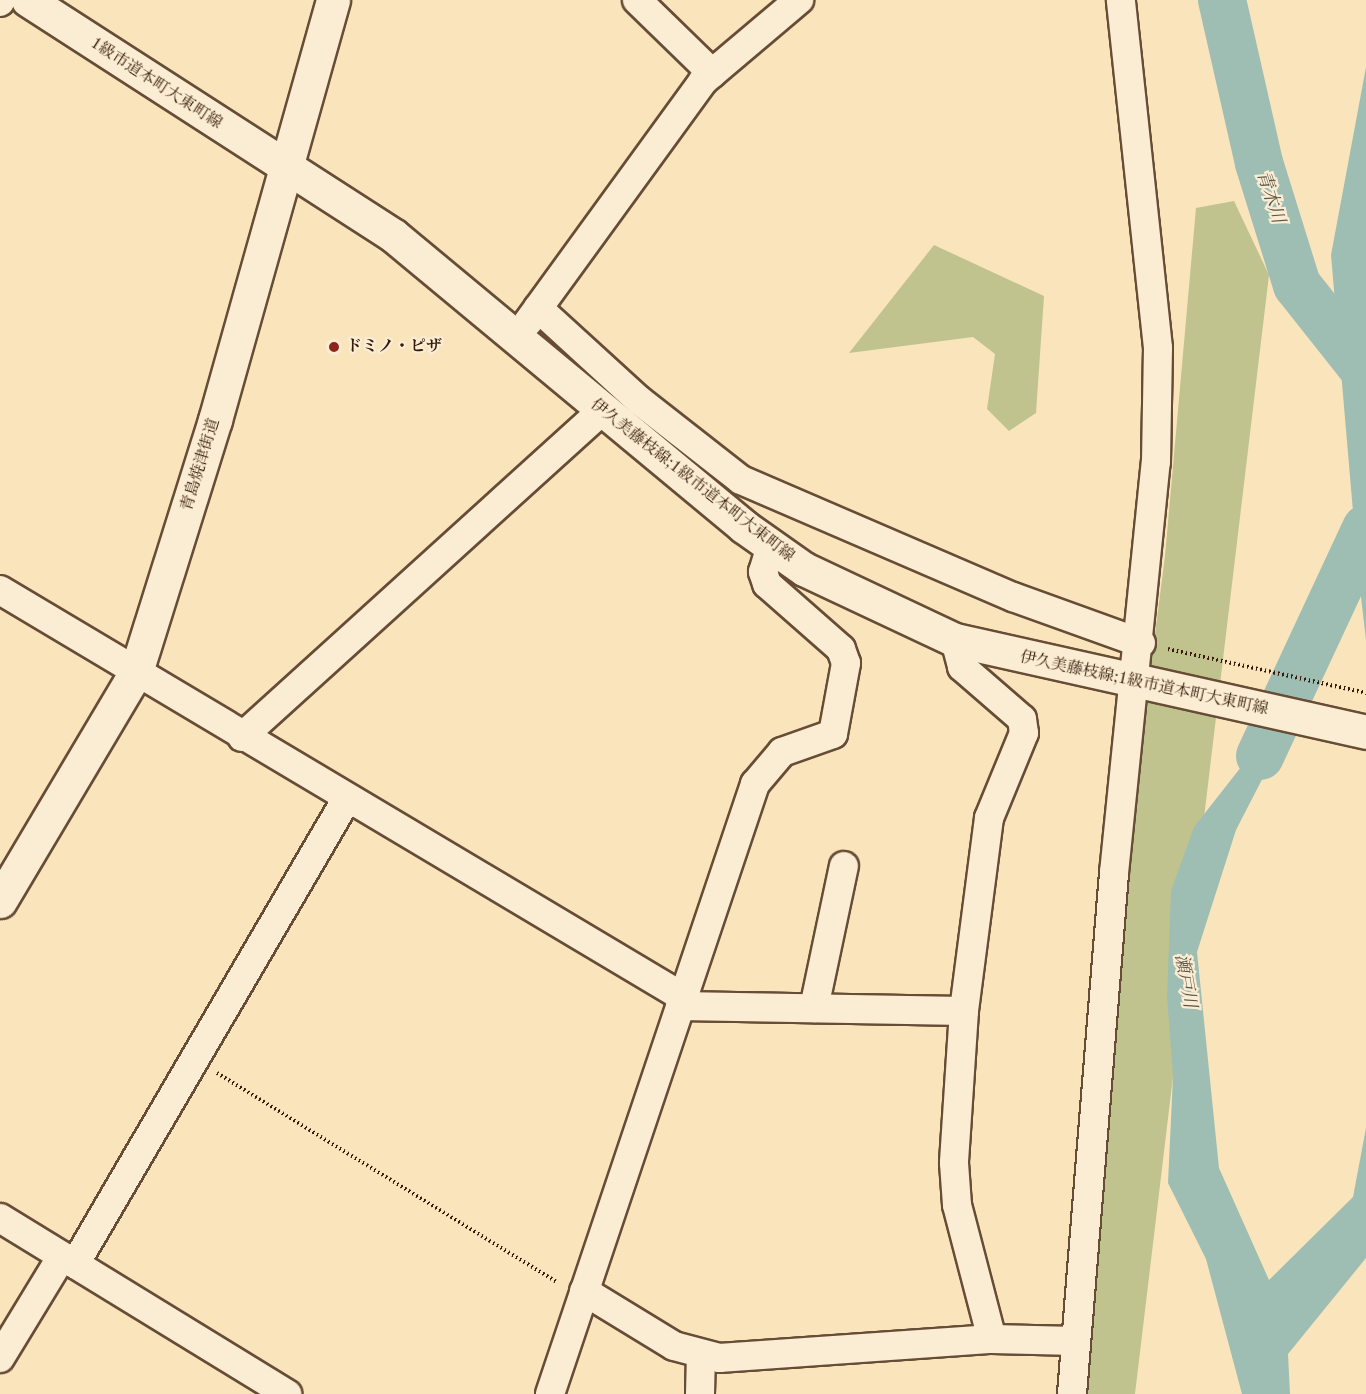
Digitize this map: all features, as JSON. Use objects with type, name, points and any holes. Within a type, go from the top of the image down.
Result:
[{"type":"main road","name":"1級市道本町大東町線","points":[[28,0],[285,168]]},
{"type":"main road","name":"青島焼津街道","points":[[0,901],[136,672],[215,420],[333,0]]},
{"type":"main road","name":"伊久美藤枝線;1級市道本町大東町線","points":[[285,168],[394,236],[602,410],[804,570],[955,640],[1366,732]]},
{"type":"street","points":[[636,0],[712,73]]},
{"type":"street","points":[[515,338],[712,73],[799,0]]},
{"type":"street","points":[[1072,1394],[1140,683],[1150,645],[1158,348],[1121,0]]},
{"type":"street","points":[[538,308],[640,401],[741,480],[1013,597],[1150,645]]},
{"type":"street","points":[[242,737],[602,410]]},
{"type":"street","points":[[550,1394],[755,784],[782,752],[832,734],[846,663],[841,649],[767,584],[763,572],[771,546]]},
{"type":"street","points":[[0,590],[682,1001],[814,1008],[964,1011]]},
{"type":"street","points":[[955,640],[962,667],[1022,719],[1024,733],[989,818],[964,1011],[954,1163],[957,1205],[992,1339]]},
{"type":"street","points":[[0,1358],[68,1260],[197,1061],[346,800]]},
{"type":"street","points":[[814,1008],[844,866]]},
{"type":"street","points":[[0,1218],[287,1394]]},
{"type":"street","points":[[583,1294],[674,1346],[701,1353],[762,1359],[992,1339],[1076,1341]]},
{"type":"street","points":[[700,1394],[701,1353]]},
{"type":"path","points":[[1150,645],[1366,693]]},
{"type":"path","points":[[197,1061],[583,1294]]},
{"type":"green space","points":[[1234,201],[1269,275],[1135,1394],[1083,1394],[1106,1016],[1165,556],[1196,208]]},
{"type":"green space","points":[[934,245],[1044,296],[1036,413],[1009,431],[987,409],[995,354],[973,337],[849,353]]},
{"type":"water","points":[[1366,67],[1366,640],[1359,580],[1329,652],[1310,649],[1354,523],[1331,255]]},
{"type":"water","points":[[1274,725],[1289,727],[1236,830],[1197,952],[1219,1168],[1269,1280],[1353,1197],[1366,1128],[1366,1258],[1288,1354],[1290,1394],[1242,1394],[1206,1259],[1168,1183],[1173,1076],[1167,996],[1171,891],[1194,827]]},
{"type":"waterway","name":"青木川","points":[[1222,0],[1259,163],[1297,285],[1366,372]]},
{"type":"waterway","name":"瀬戸川","points":[[1260,756],[1366,529]]},
{"type":"place","name":"ドミノ・ピザ","points":[[334,347]]}]
